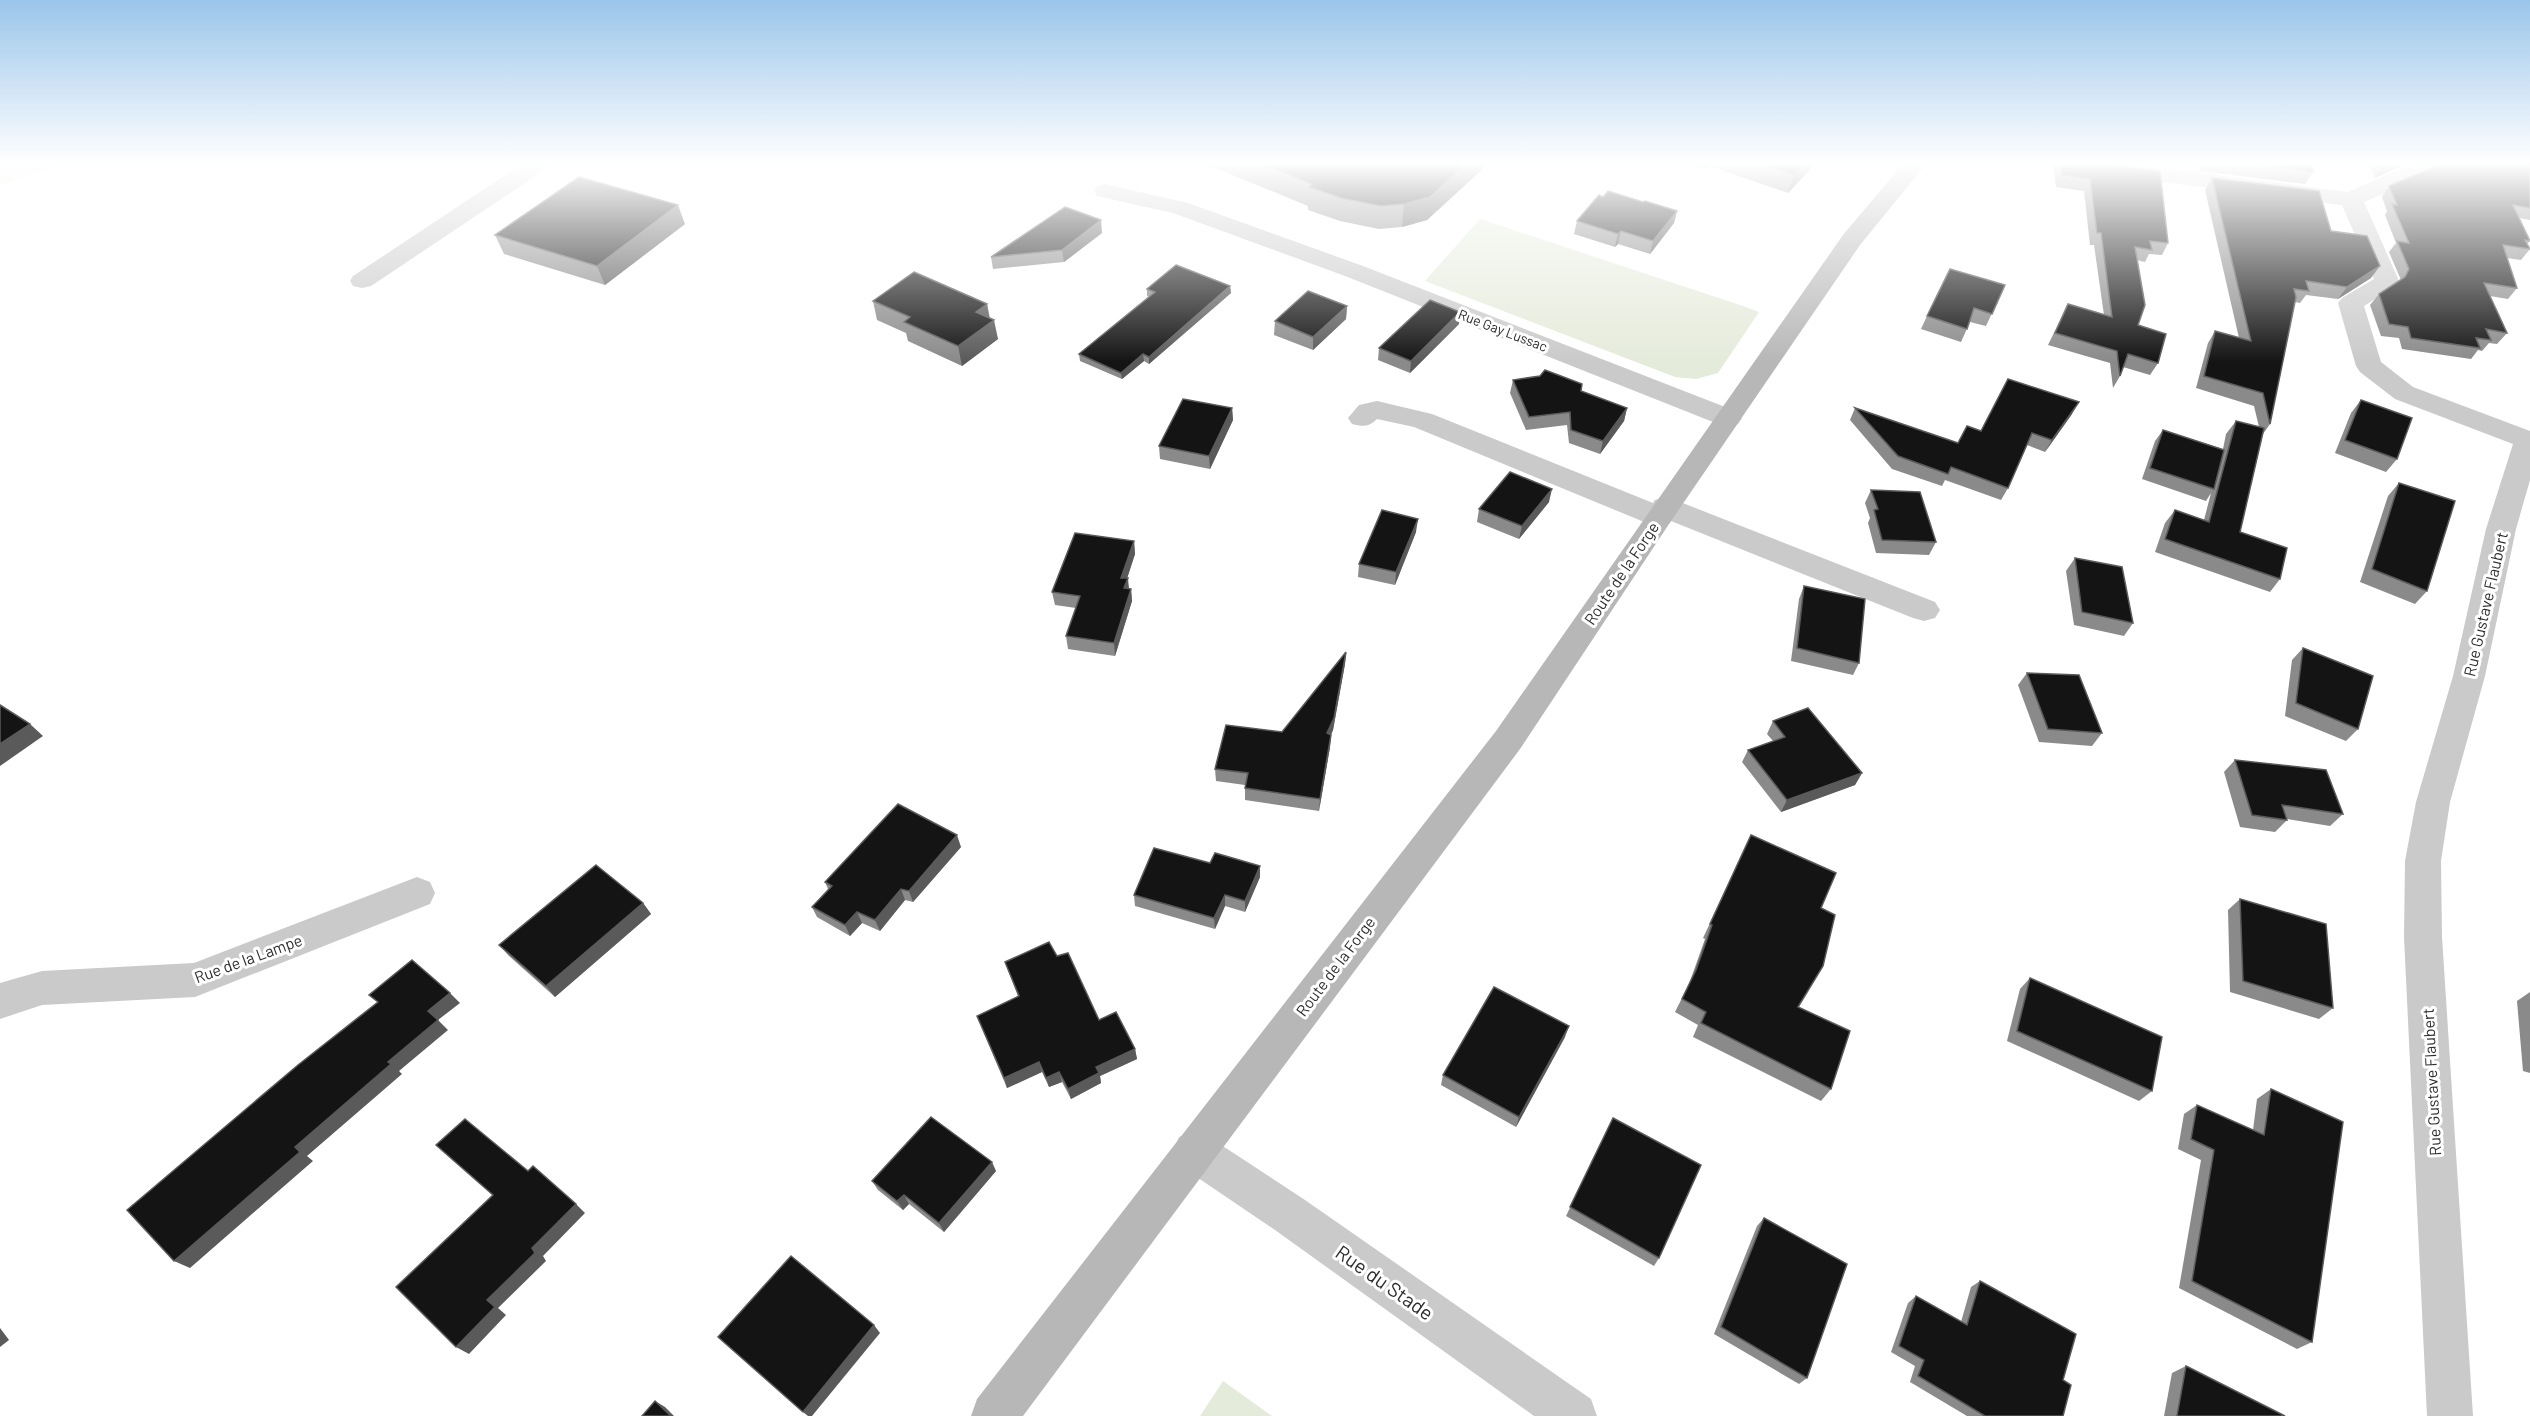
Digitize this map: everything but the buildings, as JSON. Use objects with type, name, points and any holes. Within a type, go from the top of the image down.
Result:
[{"type":"main road","name":"Route de la Forge","points":[[994,1416],[1508,740],[1662,512],[1859,230]]},
{"type":"street","points":[[362,281],[439,230]]},
{"type":"street","name":"Rue Gay Lussac","points":[[1240,230],[1354,272],[1728,418]]},
{"type":"street","name":"Rue Gustave Flaubert","points":[[2365,230],[2387,281],[2351,303],[2369,366],[2404,393],[2528,440],[2501,529],[2469,676],[2433,802],[2423,861],[2423,937],[2450,1416]]},
{"type":"street","points":[[1362,418],[1369,411],[1377,410],[1422,420],[1662,512]]},
{"type":"street","name":"Route de la Forge","points":[[1662,512],[1924,610]]},
{"type":"street","name":"Rue de la Lampe","points":[[0,1000],[42,988],[195,980],[417,893]]},
{"type":"street","name":"Rue du Stade","points":[[1194,1151],[1299,1221],[1574,1416]]},
{"type":"green space","points":[[1470,230],[1513,230],[1759,312],[1718,373],[1696,379],[1675,377],[1425,281]]},
{"type":"green space","points":[[1223,1381],[1272,1416],[1200,1416]]}]
